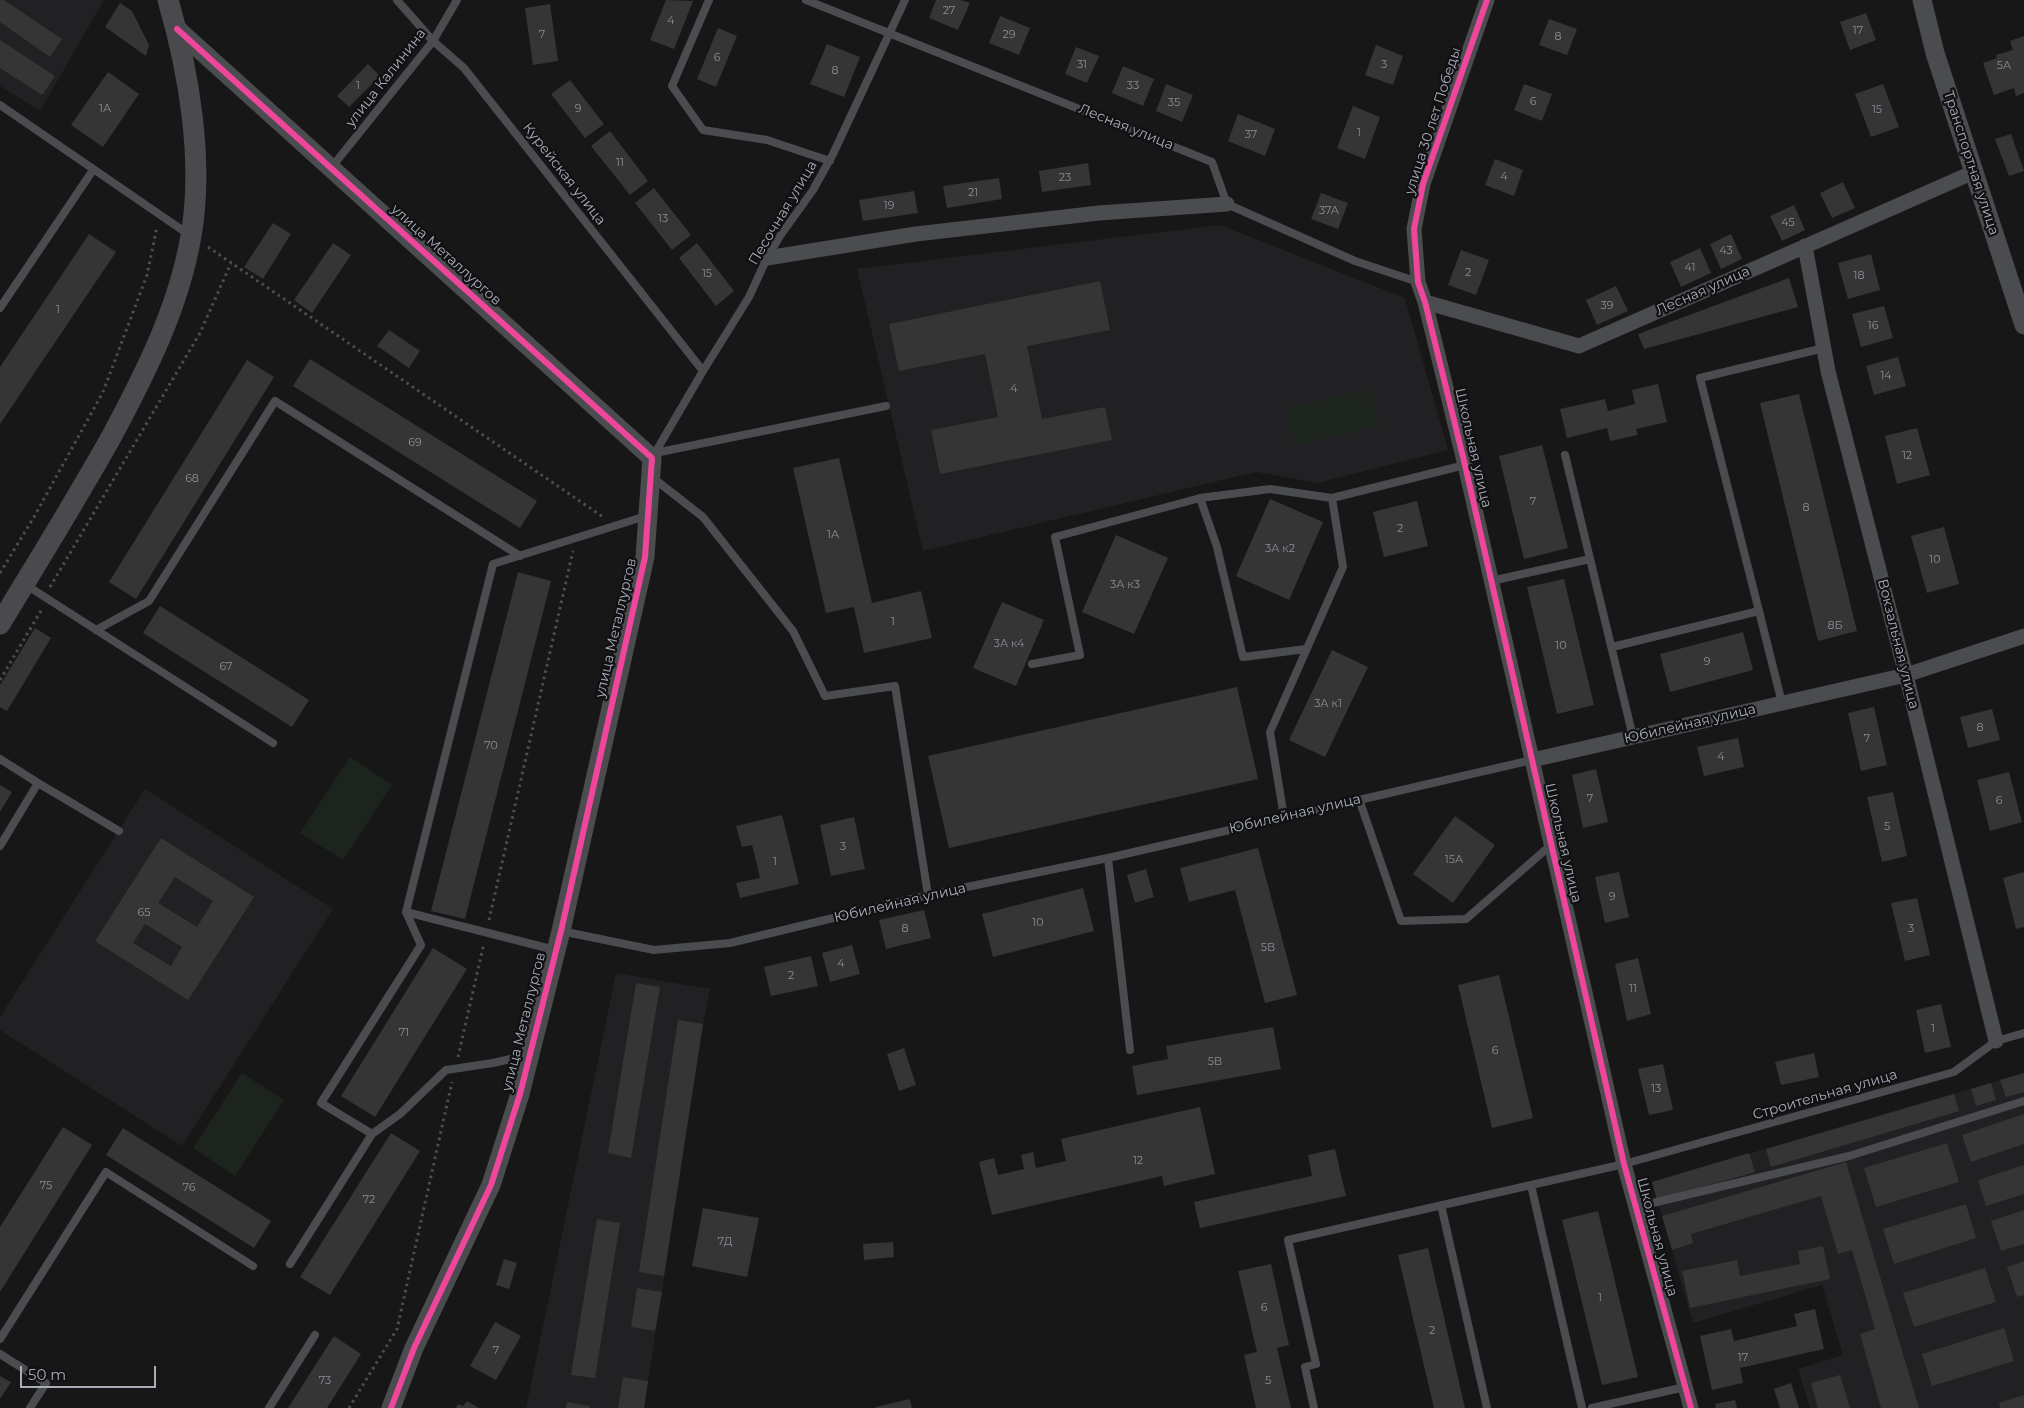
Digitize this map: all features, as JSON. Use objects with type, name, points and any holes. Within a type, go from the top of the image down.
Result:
[{"type":"main road","points":[[0,624],[92,473],[139,385],[174,306],[191,235],[196,180],[191,109],[177,29],[168,0]]},
{"type":"street","name":"улица 30 лет Победы","points":[[1418,282],[1414,229],[1423,184],[1487,0]]},
{"type":"street","name":"Транспортная улица","points":[[1922,0],[1935,53],[2024,325]]},
{"type":"street","name":"улица Металлургов","points":[[177,29],[654,456],[645,557],[561,931],[520,1094],[491,1185],[414,1348],[391,1408]]},
{"type":"street","name":"Лесная улица","points":[[1425,302],[1579,346],[1974,172]]},
{"type":"street","points":[[767,258],[916,234],[1099,213],[1227,204]]},
{"type":"street","name":"Вокзальная улица","points":[[1805,246],[1830,381],[1906,675],[1996,1041]]},
{"type":"street","name":"Школьная улица","points":[[1418,282],[1425,302],[1465,465],[1624,1164],[1691,1408]]},
{"type":"street","name":"Юбилейная улица","points":[[1532,760],[1906,675],[2024,636]]},
{"type":"lane","name":"Курейская улица","points":[[397,0],[433,41],[464,68],[703,370]]},
{"type":"lane","name":"улица Калинина","points":[[331,168],[433,41],[457,0]]},
{"type":"lane","points":[[708,0],[672,86],[703,130],[767,140],[830,160]]},
{"type":"lane","name":"Лесная улица","points":[[806,0],[1212,162],[1227,204]]},
{"type":"lane","name":"Песочная улица","points":[[654,456],[703,370],[749,298],[767,258],[780,236],[813,190],[830,160],[905,0]]},
{"type":"lane","points":[[0,105],[191,235]]},
{"type":"lane","points":[[0,308],[93,170]]},
{"type":"lane","points":[[1227,204],[1355,260],[1418,282]]},
{"type":"lane","points":[[1782,703],[1700,378],[1824,348]]},
{"type":"lane","points":[[96,630],[149,601],[275,401],[520,556]]},
{"type":"lane","points":[[654,456],[886,406]]},
{"type":"lane","points":[[1565,455],[1633,737]]},
{"type":"lane","points":[[1032,664],[1080,655],[1055,537],[1200,498],[1270,489],[1332,498],[1465,465]]},
{"type":"lane","points":[[651,477],[703,517],[793,631],[825,696],[894,686],[928,895]]},
{"type":"lane","points":[[1200,498],[1217,547],[1243,657],[1306,649]]},
{"type":"lane","points":[[1284,817],[1270,732],[1343,567],[1332,498]]},
{"type":"lane","points":[[372,1134],[321,1103],[421,945],[406,912],[493,564],[648,515]]},
{"type":"lane","points":[[1491,581],[1590,559]]},
{"type":"lane","points":[[24,584],[273,743]]},
{"type":"lane","points":[[1612,647],[1758,611]]},
{"type":"lane","points":[[0,759],[118,831]]},
{"type":"lane","name":"Юбилейная улица","points":[[561,931],[654,950],[730,943],[928,895],[1108,858],[1532,760]]},
{"type":"lane","points":[[0,846],[38,783]]},
{"type":"lane","points":[[1359,799],[1401,921],[1466,919],[1551,845]]},
{"type":"lane","points":[[1108,858],[1130,1050]]},
{"type":"lane","points":[[406,912],[555,950]]},
{"type":"lane","name":"Строительная улица","points":[[1314,1408],[1305,1367],[1316,1364],[1288,1240],[1624,1164],[1954,1072],[1996,1041],[2024,1033]]},
{"type":"lane","points":[[290,1264],[372,1134],[400,1114],[446,1070],[493,1063],[530,1054]]},
{"type":"lane","points":[[1636,1207],[1850,1156],[2024,1101]]},
{"type":"lane","points":[[0,1339],[106,1172],[253,1266]]},
{"type":"lane","points":[[1532,1185],[1582,1408]]},
{"type":"lane","points":[[1441,1205],[1487,1408]]},
{"type":"lane","points":[[269,1408],[315,1335]]},
{"type":"lane","points":[[0,1354],[46,1382],[30,1408]]},
{"type":"lane","points":[[1592,1408],[1685,1387]]},
{"type":"path","points":[[0,573],[34,517],[102,392],[147,275],[160,214]]},
{"type":"path","points":[[191,235],[616,526]]},
{"type":"path","points":[[0,680],[42,610],[44,597],[200,333],[232,263]]},
{"type":"path","points":[[349,1408],[397,1329],[576,538]]},
{"type":"shaded area","points":[[0,0],[104,0],[40,111],[0,86]]},
{"type":"shaded area","points":[[1220,225],[1405,298],[1448,450],[1318,483],[1256,472],[923,551],[857,269]]},
{"type":"shaded area","points":[[1370,389],[1379,426],[1294,445],[1285,409]]},
{"type":"shaded area","points":[[350,757],[392,785],[343,860],[300,833]]},
{"type":"shaded area","points":[[145,789],[333,909],[182,1146],[0,1030],[0,1017]]},
{"type":"shaded area","points":[[616,973],[710,989],[644,1408],[526,1408]]},
{"type":"shaded area","points":[[242,1073],[284,1100],[235,1176],[193,1148]]},
{"type":"shaded area","points":[[2024,1073],[2024,1408],[1810,1408],[1798,1369],[1843,1355],[1822,1285],[1693,1323],[1652,1182]]},
{"type":"building","points":[[0,0],[4,0],[62,39],[50,57],[0,22]]},
{"type":"building","points":[[666,0],[693,1],[674,49],[650,40]]},
{"type":"building","points":[[936,0],[961,0],[970,3],[958,30],[929,18]]},
{"type":"building","points":[[120,3],[132,11],[149,45],[146,56],[105,27]]},
{"type":"building","points":[[550,4],[558,61],[533,65],[525,8]]},
{"type":"building","points":[[1866,13],[1876,40],[1850,50],[1840,22]]},
{"type":"building","points":[[1000,16],[1030,28],[1019,55],[989,43]]},
{"type":"building","points":[[1549,19],[1577,29],[1567,55],[1539,45]]},
{"type":"building","points":[[718,28],[737,36],[716,87],[697,79]]},
{"type":"building","points":[[2024,36],[2024,93],[2016,96],[2014,88],[1994,95],[1983,63],[1997,58],[1996,55],[2013,50],[2010,41]]},
{"type":"building","points":[[0,40],[55,76],[42,95],[0,68]]},
{"type":"building","points":[[827,44],[860,57],[844,97],[810,84]]},
{"type":"building","points":[[1376,45],[1403,56],[1393,85],[1365,75]]},
{"type":"building","points":[[1076,47],[1099,56],[1087,83],[1065,74]]},
{"type":"building","points":[[368,64],[380,76],[349,107],[337,96]]},
{"type":"building","points":[[1123,66],[1154,79],[1143,106],[1112,93]]},
{"type":"building","points":[[108,72],[139,94],[103,147],[71,125]]},
{"type":"building","points":[[570,80],[604,124],[585,138],[551,94]]},
{"type":"building","points":[[1166,84],[1193,95],[1182,122],[1156,111]]},
{"type":"building","points":[[1524,84],[1552,94],[1542,121],[1514,110]]},
{"type":"building","points":[[1883,84],[1899,127],[1871,137],[1855,94]]},
{"type":"building","points":[[1353,106],[1380,117],[1365,159],[1337,148]]},
{"type":"building","points":[[1238,114],[1275,129],[1265,156],[1228,141]]},
{"type":"building","points":[[610,131],[648,181],[630,195],[591,146]]},
{"type":"building","points":[[2011,134],[2024,171],[2009,176],[1995,139]]},
{"type":"building","points":[[1495,159],[1523,170],[1514,196],[1485,185]]},
{"type":"building","points":[[1088,163],[1091,185],[1042,192],[1039,171]]},
{"type":"building","points":[[999,178],[1002,199],[947,208],[943,186]]},
{"type":"building","points":[[1843,182],[1855,208],[1832,218],[1820,193]]},
{"type":"building","points":[[654,188],[691,235],[672,250],[635,203]]},
{"type":"building","points":[[914,191],[918,213],[863,221],[859,200]]},
{"type":"building","points":[[1321,193],[1348,203],[1338,229],[1311,219]]},
{"type":"building","points":[[1794,205],[1805,230],[1782,241],[1770,216]]},
{"type":"building","points":[[273,223],[291,234],[263,279],[244,267]]},
{"type":"building","points":[[89,234],[116,252],[0,424],[0,367]]},
{"type":"building","points":[[1731,234],[1742,259],[1721,269],[1710,244]]},
{"type":"building","points":[[333,243],[351,255],[312,313],[294,300]]},
{"type":"building","points":[[697,243],[734,291],[716,306],[679,258]]},
{"type":"building","points":[[1700,248],[1711,273],[1681,287],[1670,262]]},
{"type":"building","points":[[1461,250],[1489,260],[1476,295],[1448,285]]},
{"type":"building","points":[[1871,254],[1880,290],[1848,299],[1838,263]]},
{"type":"building","points":[[1789,278],[1798,307],[1644,349],[1638,334]]},
{"type":"building","points":[[1100,281],[1110,330],[1027,346],[1042,419],[1105,407],[1112,440],[940,474],[931,430],[998,417],[985,354],[899,371],[889,324]]},
{"type":"building","points":[[1616,286],[1628,311],[1597,325],[1586,300]]},
{"type":"building","points":[[1884,306],[1893,338],[1861,347],[1852,314]]},
{"type":"building","points":[[389,330],[420,351],[409,368],[377,346]]},
{"type":"building","points":[[1898,357],[1906,386],[1874,395],[1866,366]]},
{"type":"building","points":[[310,359],[537,501],[520,528],[293,386]]},
{"type":"building","points":[[247,360],[274,377],[136,599],[109,582]]},
{"type":"building","points":[[1658,384],[1667,422],[1636,429],[1638,435],[1610,441],[1607,428],[1567,438],[1560,409],[1605,399],[1608,411],[1635,404],[1632,390]]},
{"type":"building","points":[[1799,394],[1857,631],[1818,641],[1760,403]]},
{"type":"building","points":[[1917,428],[1930,475],[1897,484],[1885,436]]},
{"type":"building","points":[[1542,445],[1568,548],[1524,559],[1499,456]]},
{"type":"building","points":[[839,458],[872,603],[921,591],[932,638],[864,653],[854,607],[826,613],[793,468]]},
{"type":"building","points":[[1270,499],[1323,522],[1289,600],[1236,576]]},
{"type":"building","points":[[1417,501],[1428,546],[1384,557],[1373,512]]},
{"type":"building","points":[[1944,527],[1959,584],[1927,593],[1911,536]]},
{"type":"building","points":[[1116,535],[1168,558],[1134,634],[1082,612]]},
{"type":"building","points":[[518,572],[551,581],[465,919],[431,911]]},
{"type":"building","points":[[1564,579],[1594,705],[1557,714],[1527,587]]},
{"type":"building","points":[[1002,602],[1044,620],[1016,686],[973,668]]},
{"type":"building","points":[[160,606],[309,700],[292,727],[143,633]]},
{"type":"building","points":[[35,628],[51,638],[7,711],[0,707],[0,685]]},
{"type":"building","points":[[1743,632],[1753,670],[1670,692],[1660,654]]},
{"type":"building","points":[[1332,650],[1368,667],[1325,757],[1289,740]]},
{"type":"building","points":[[1237,687],[1258,779],[949,848],[928,756]]},
{"type":"building","points":[[1874,707],[1887,765],[1861,771],[1848,713]]},
{"type":"building","points":[[1992,709],[2000,740],[1968,748],[1960,717]]},
{"type":"building","points":[[1738,738],[1744,767],[1704,776],[1697,747]]},
{"type":"building","points":[[1596,769],[1608,822],[1583,828],[1572,775]]},
{"type":"building","points":[[2009,772],[2022,822],[1990,831],[1977,780]]},
{"type":"building","points":[[0,785],[12,792],[0,812]]},
{"type":"building","points":[[1893,792],[1907,856],[1882,862],[1867,797]]},
{"type":"building","points":[[782,815],[799,884],[740,898],[736,883],[760,878],[752,845],[742,847],[736,826]]},
{"type":"building","points":[[1455,816],[1495,845],[1453,903],[1413,874]]},
{"type":"building","points":[[854,817],[865,869],[831,876],[820,825]]},
{"type":"building","points":[[161,838],[254,897],[188,1000],[95,941]],"holes":[[[175,877],[213,901],[197,927],[158,903]],[[145,924],[182,947],[171,966],[133,943]]]},
{"type":"building","points":[[1258,848],[1297,995],[1265,1003],[1235,890],[1189,902],[1180,868]]},
{"type":"building","points":[[1146,869],[1154,897],[1135,903],[1127,875]]},
{"type":"building","points":[[1619,872],[1629,917],[1605,923],[1595,877]]},
{"type":"building","points":[[2024,872],[2024,927],[2016,929],[2003,878]]},
{"type":"building","points":[[1083,888],[1094,931],[993,957],[982,914]]},
{"type":"building","points":[[1917,898],[1930,955],[1905,961],[1891,903]]},
{"type":"building","points":[[924,910],[931,938],[886,949],[879,920]]},
{"type":"building","points":[[852,945],[860,974],[830,982],[822,953]]},
{"type":"building","points":[[433,948],[467,969],[375,1117],[341,1096]]},
{"type":"building","points":[[811,956],[818,986],[771,996],[764,967]]},
{"type":"building","points":[[1638,958],[1651,1014],[1627,1021],[1615,964]]},
{"type":"building","points":[[1499,975],[1533,1118],[1492,1128],[1458,985]]},
{"type":"building","points":[[636,983],[660,987],[631,1158],[608,1153]]},
{"type":"building","points":[[1941,1004],[1951,1047],[1925,1053],[1916,1010]]},
{"type":"building","points":[[678,1020],[703,1024],[664,1276],[639,1272]]},
{"type":"building","points":[[1273,1027],[1281,1069],[1137,1095],[1132,1066],[1168,1059],[1166,1046]]},
{"type":"building","points":[[904,1048],[916,1085],[899,1091],[887,1054]]},
{"type":"building","points":[[1814,1053],[1819,1077],[1781,1085],[1775,1062]]},
{"type":"building","points":[[1663,1064],[1673,1110],[1649,1115],[1638,1069]]},
{"type":"building","points":[[2024,1073],[2024,1092],[2006,1097],[2000,1080]]},
{"type":"building","points":[[1991,1083],[1996,1100],[1976,1106],[1971,1089]]},
{"type":"building","points":[[1954,1094],[1959,1111],[1771,1167],[1766,1149]]},
{"type":"building","points":[[1200,1107],[1215,1174],[1164,1186],[1162,1176],[992,1215],[979,1162],[994,1158],[998,1175],[1024,1169],[1021,1155],[1033,1152],[1036,1168],[1066,1161],[1061,1139]]},
{"type":"building","points":[[2024,1114],[2024,1144],[1971,1162],[1962,1135]]},
{"type":"building","points":[[63,1127],[92,1145],[0,1292],[0,1227]]},
{"type":"building","points":[[123,1128],[271,1221],[254,1248],[106,1155]]},
{"type":"building","points":[[391,1133],[420,1151],[330,1295],[300,1277]]},
{"type":"building","points":[[1947,1143],[1959,1182],[1876,1207],[1864,1168]]},
{"type":"building","points":[[1335,1149],[1346,1196],[1200,1228],[1194,1202],[1312,1176],[1308,1155]]},
{"type":"building","points":[[1749,1153],[1755,1172],[1657,1200],[1652,1182]]},
{"type":"building","points":[[1846,1162],[1919,1408],[1881,1408],[1860,1334],[1875,1329],[1852,1250],[1838,1254],[1821,1196],[1691,1234],[1693,1243],[1672,1250],[1662,1216]]},
{"type":"building","points":[[2024,1165],[2024,1194],[1986,1206],[1978,1180]]},
{"type":"building","points":[[1966,1204],[1976,1238],[1894,1264],[1883,1229]]},
{"type":"building","points":[[703,1208],[759,1218],[747,1277],[692,1266]]},
{"type":"building","points":[[2024,1210],[2024,1244],[2001,1251],[1991,1221]]},
{"type":"building","points":[[1598,1211],[1638,1377],[1602,1385],[1562,1220]]},
{"type":"building","points":[[597,1219],[620,1223],[595,1378],[571,1375]]},
{"type":"building","points":[[893,1242],[894,1257],[864,1260],[863,1244]]},
{"type":"building","points":[[1823,1246],[1830,1279],[1690,1308],[1682,1271],[1737,1260],[1740,1276],[1800,1264],[1798,1251]]},
{"type":"building","points":[[1428,1248],[1465,1408],[1434,1408],[1398,1255]]},
{"type":"building","points":[[504,1259],[517,1263],[509,1289],[496,1285]]},
{"type":"building","points":[[2024,1261],[2024,1295],[2017,1297],[2007,1267]]},
{"type":"building","points":[[1271,1264],[1289,1345],[1277,1348],[1291,1408],[1256,1408],[1244,1355],[1257,1352],[1238,1271]]},
{"type":"building","points":[[1985,1268],[1996,1302],[1914,1327],[1903,1293]]},
{"type":"building","points":[[637,1288],[662,1292],[655,1331],[631,1327]]},
{"type":"building","points":[[1815,1309],[1824,1349],[1740,1368],[1743,1383],[1712,1390],[1700,1336],[1731,1329],[1734,1341],[1797,1326],[1794,1314]]},
{"type":"building","points":[[495,1322],[521,1336],[496,1380],[470,1366]]},
{"type":"building","points":[[2004,1328],[2014,1361],[1932,1386],[1922,1354]]},
{"type":"building","points":[[334,1336],[361,1354],[327,1408],[288,1408]]},
{"type":"building","points":[[1840,1375],[1850,1408],[1818,1408],[1811,1383]]},
{"type":"building","points":[[0,1376],[11,1382],[0,1399]]},
{"type":"building","points":[[623,1377],[648,1381],[644,1408],[618,1408]]},
{"type":"building","points":[[1791,1383],[1799,1408],[1780,1408],[1774,1389]]},
{"type":"building","points":[[2024,1395],[2024,1408],[2000,1408],[1999,1403]]},
{"type":"building","points":[[910,1399],[912,1408],[876,1408],[876,1407]]},
{"type":"building","points":[[1735,1400],[1737,1408],[1716,1408],[1715,1404]]},
{"type":"building","points":[[467,1401],[479,1408],[456,1408],[458,1404],[463,1406]]},
{"type":"building","points":[[567,1402],[590,1406],[590,1408],[566,1408]]},
{"type":"cycle path","points":[[1487,0],[1423,184],[1414,229],[1418,282],[1425,302],[1465,465],[1624,1164],[1691,1408]]},
{"type":"cycle path","points":[[177,29],[652,458],[645,557],[561,931],[520,1094],[491,1185],[414,1348],[391,1408]]}]
